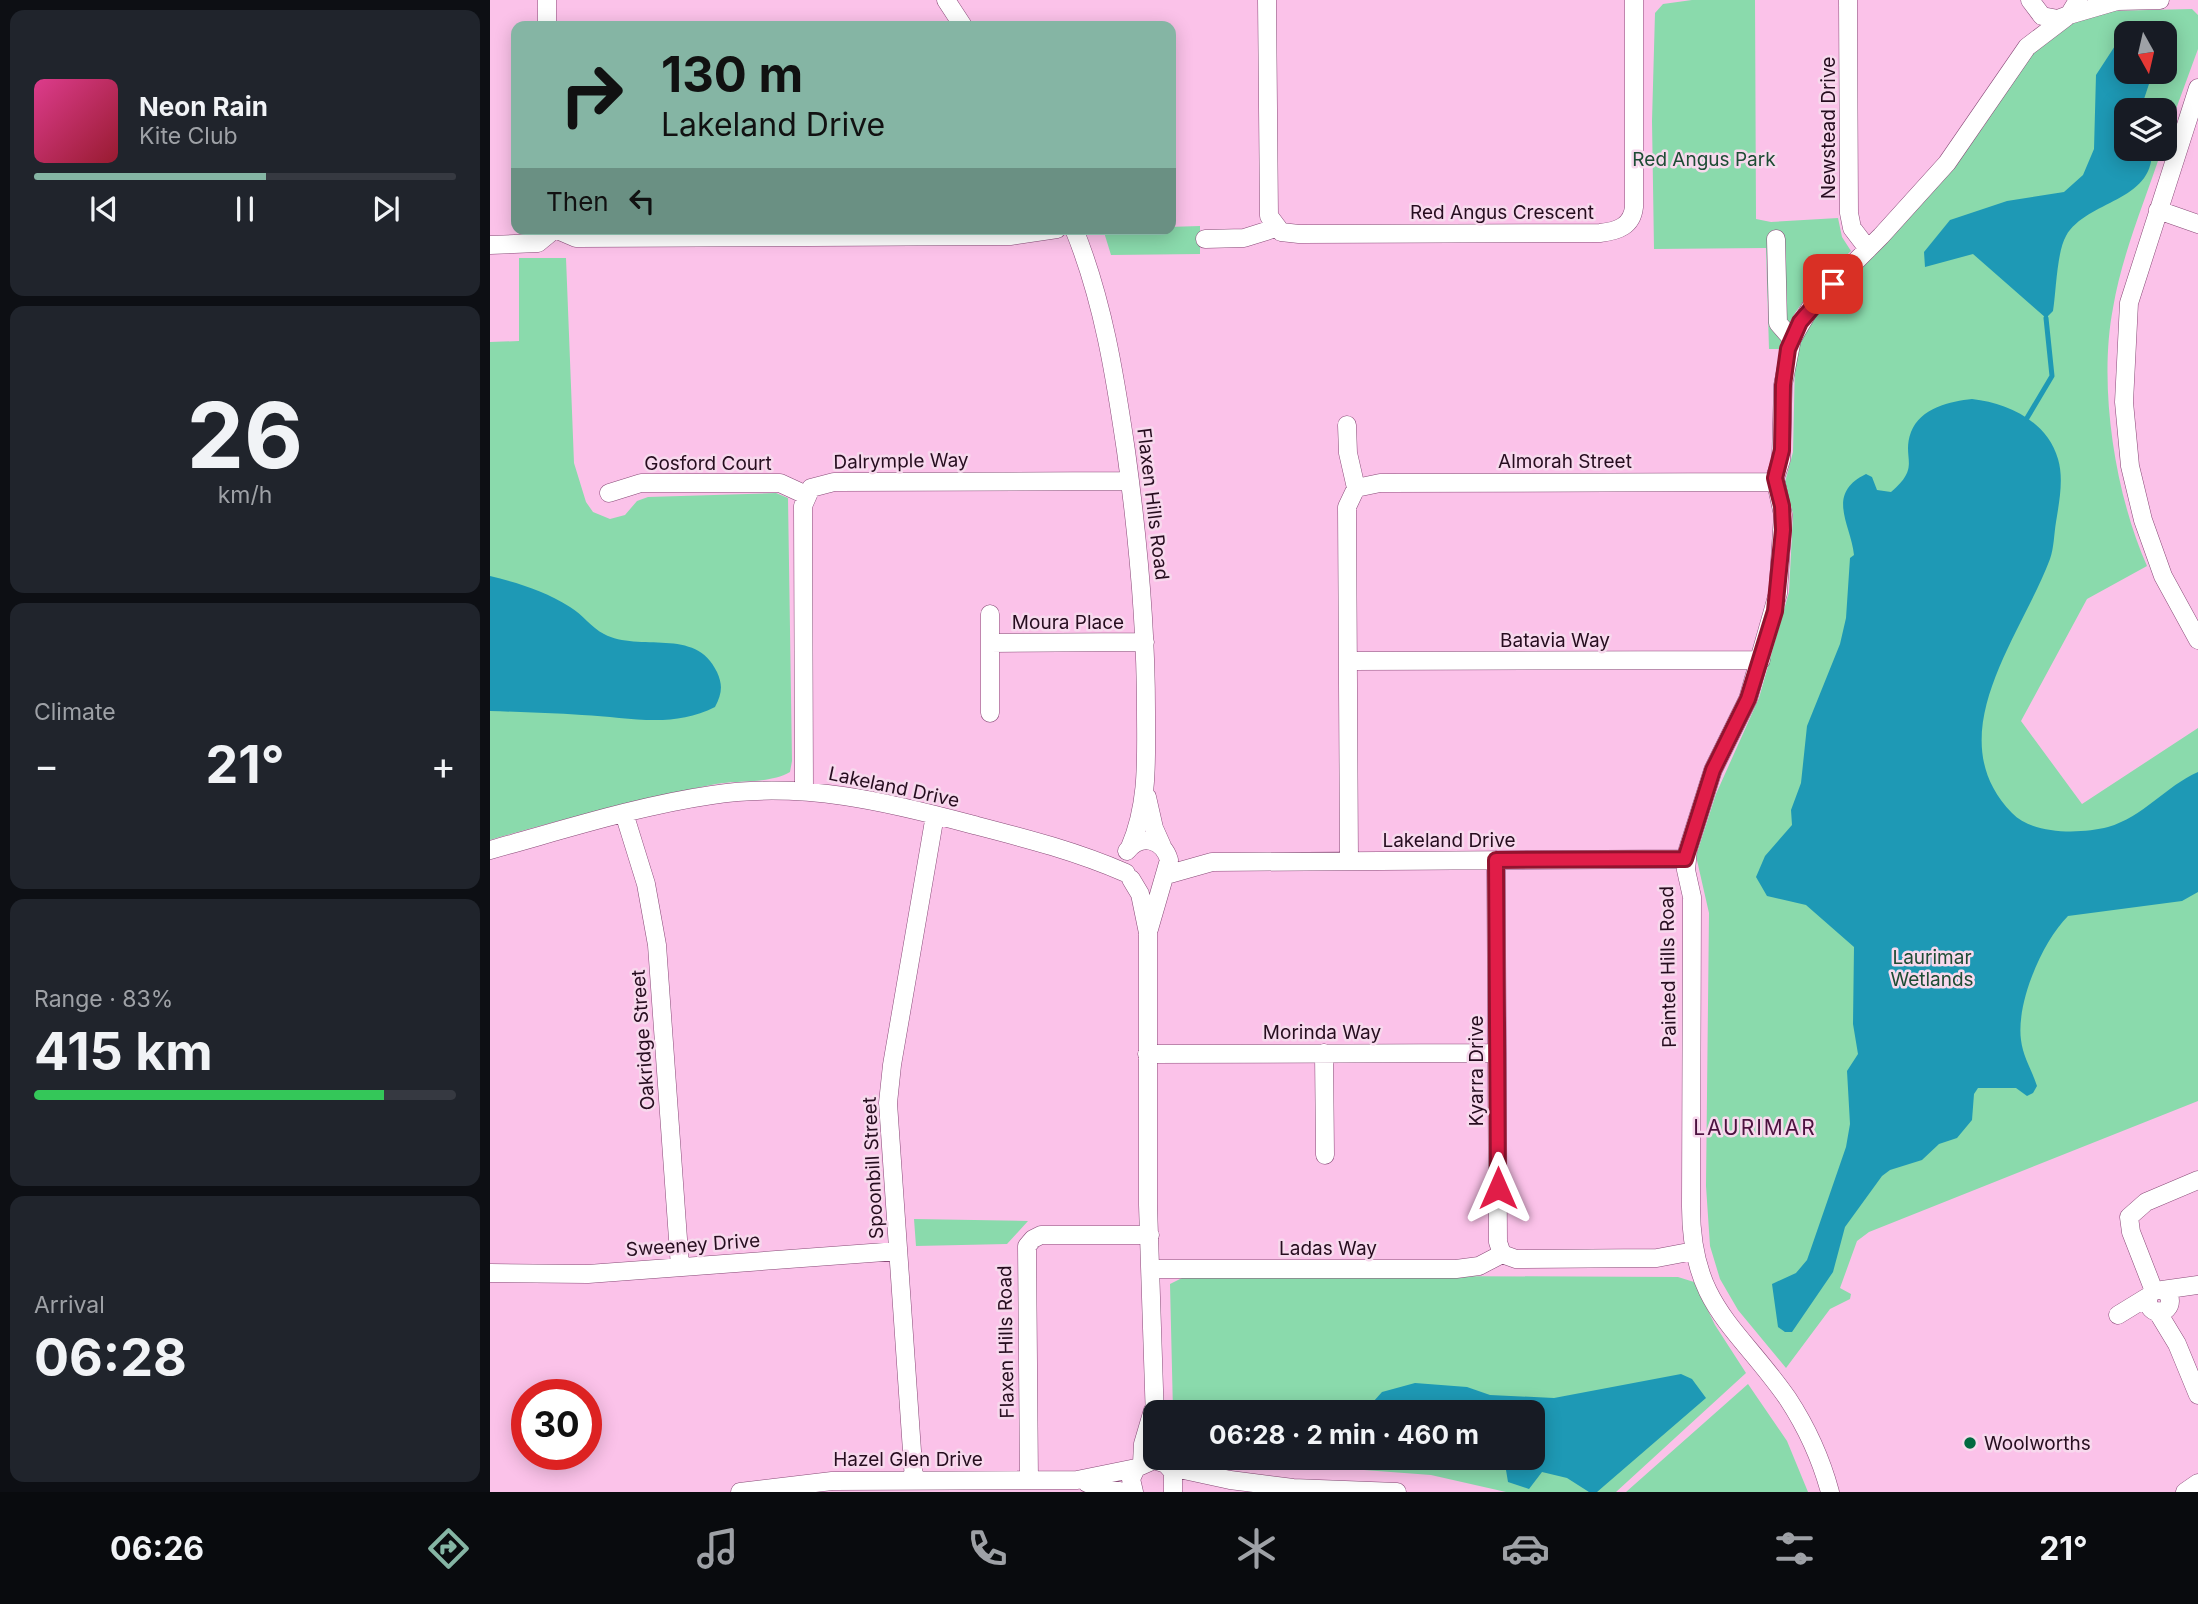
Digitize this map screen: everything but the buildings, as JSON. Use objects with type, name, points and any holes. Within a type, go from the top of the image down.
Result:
[{"type":"street","points":[[547,0],[547,21]]},
{"type":"street","points":[[947,0],[960,21]]},
{"type":"street","points":[[1267,0],[1268,205],[1269,216],[1276,228]]},
{"type":"street","name":"Red Angus Crescent","points":[[1205,239],[1244,238],[1276,228],[1286,234],[1600,233],[1625,226],[1633,215],[1634,207],[1634,0]]},
{"type":"street","name":"Newstead Drive","points":[[1848,0],[1849,213],[1852,228],[1868,249]]},
{"type":"street","points":[[2030,2],[2042,16],[2050,19],[2071,10],[2115,0],[2160,0]]},
{"type":"street","name":"Painted Hills Road","points":[[2027,47],[2030,2]]},
{"type":"street","name":"Painted Hills Road","points":[[1830,1492],[1816,1451],[1799,1417],[1716,1309],[1694,1251],[1690,1207],[1692,897],[1685,859],[1713,770],[1748,699],[1775,611],[1783,515],[1775,482],[1782,450],[1784,370],[1792,339],[1812,305],[1947,163],[2027,47],[2071,10]]},
{"type":"street","points":[[2198,88],[2129,303],[2124,384],[2126,433],[2136,494],[2153,550],[2177,605],[2198,640]]},
{"type":"street","points":[[2158,210],[2198,223]]},
{"type":"street","points":[[490,245],[538,243],[548,235]]},
{"type":"street","points":[[566,235],[604,238],[1017,235]]},
{"type":"street","name":"Flaxen Hills Road","points":[[1076,235],[1105,328],[1140,549],[1145,642],[1146,790],[1154,828],[1165,849]]},
{"type":"street","points":[[1776,239],[1778,323],[1792,339]]},
{"type":"street","points":[[1348,425],[1348,453],[1356,488],[1347,507],[1349,861]]},
{"type":"street","name":"Dalrymple Way","points":[[806,495],[819,484],[834,482],[1130,481]]},
{"type":"street","name":"Almorah Street","points":[[1356,488],[1380,483],[1775,482]]},
{"type":"street","name":"Gosford Court","points":[[609,493],[641,483],[780,483],[806,495]]},
{"type":"street","points":[[804,791],[803,506],[806,495]]},
{"type":"street","name":"Moura Place","points":[[990,614],[990,713]]},
{"type":"street","name":"Moura Place","points":[[990,643],[1145,642]]},
{"type":"street","name":"Batavia Way","points":[[1348,661],[1761,660]]},
{"type":"street","name":"Flaxen Hills Road","points":[[1129,848],[1138,828],[1146,790]]},
{"type":"street","name":"Lakeland Drive","points":[[490,850],[624,813],[712,794],[804,791],[856,797],[1082,853],[1129,876]]},
{"type":"street","name":"Oakridge Street","points":[[624,813],[646,884],[657,945],[680,1267]]},
{"type":"street","name":"Spoonbill Street","points":[[914,1480],[888,1103],[890,1077],[934,815]]},
{"type":"street","points":[[1148,933],[1170,860],[1165,849],[1150,840],[1129,848],[1124,858],[1129,876],[1140,894],[1148,933],[1147,1054],[1154,1400]]},
{"type":"street","name":"Lakeland Drive","points":[[1082,853],[1129,848]]},
{"type":"street","name":"Lakeland Drive","points":[[1165,849],[1212,862],[1685,859]]},
{"type":"street","name":"Kyarra Drive","points":[[1496,860],[1498,1242],[1502,1254]]},
{"type":"street","name":"Lakeland Drive","points":[[1165,877],[1212,862]]},
{"type":"street","points":[[1129,876],[1144,885],[1165,877]]},
{"type":"street","points":[[1324,1053],[1325,1155]]},
{"type":"street","name":"Morinda Way","points":[[1147,1054],[1497,1053]]},
{"type":"street","points":[[2198,1181],[2146,1202],[2129,1217],[2131,1232],[2198,1395]]},
{"type":"street","name":"Flaxen Hills Road","points":[[1029,1480],[1027,1247],[1032,1239],[1041,1235],[1150,1235]]},
{"type":"street","name":"Sweeney Drive","points":[[490,1273],[554,1275],[898,1251]]},
{"type":"street","points":[[1502,1254],[1516,1259],[1644,1259],[1694,1251]]},
{"type":"street","name":"Ladas Way","points":[[1151,1269],[1456,1269],[1479,1266],[1502,1254]]},
{"type":"street","points":[[2159,1300],[2198,1285]]},
{"type":"street","points":[[1134,1492],[1131,1479],[1139,1465],[1143,1444]]},
{"type":"street","name":"Hazel Glen Drive","points":[[740,1492],[811,1482],[1077,1480],[1143,1464]]},
{"type":"street","points":[[1171,1470],[1175,1478],[1173,1492]]},
{"type":"street","points":[[1193,1470],[1230,1480],[1293,1488],[1397,1492]]},
{"type":"street","name":"Hazel Glen Drive","points":[[1077,1480],[1123,1492]]},
{"type":"street","points":[[1179,1492],[1191,1486],[1230,1480]]},
{"type":"street","points":[[2185,1492],[2198,1483]]},
{"type":"green space","name":"Red Angus Park","points":[[1692,0],[1755,0],[1756,219],[1771,222],[1838,218],[1842,237],[1851,251],[1799,307],[1779,349],[1769,349],[1766,248],[1654,249],[1652,121],[1655,13],[1663,4]]},
{"type":"green space","name":"Laurimar Wetlands","points":[[2192,9],[2198,15],[2198,49],[2177,106],[2177,98],[2114,98],[2114,161],[2158,161],[2117,288],[2107,371],[2112,439],[2118,473],[2126,506],[2147,566],[2087,599],[2021,721],[2082,804],[2198,728],[2198,1101],[1869,1232],[1857,1241],[1840,1288],[1851,1294],[1850,1299],[1830,1309],[1786,1368],[1738,1310],[1720,1279],[1710,1246],[1706,1186],[1709,913],[1696,856],[1716,794],[1759,698],[1789,592],[1793,514],[1785,482],[1793,452],[1795,361],[1803,332],[1821,305],[1940,183],[1984,126],[2024,60],[2070,18],[2106,11]]},
{"type":"green space","points":[[1200,226],[1200,254],[1111,255],[1105,235],[1176,235],[1176,227]]},
{"type":"green space","points":[[519,258],[566,258],[574,463],[586,502],[593,512],[610,519],[625,515],[637,501],[648,497],[776,493],[788,498],[792,761],[790,772],[772,779],[721,783],[683,791],[490,840],[490,342],[519,341]]},
{"type":"green space","points":[[914,1219],[1028,1221],[1007,1244],[916,1246]]},
{"type":"green space","points":[[1188,1275],[1678,1277],[1694,1282],[1715,1325],[1746,1373],[1616,1492],[1506,1492],[1431,1475],[1363,1470],[1545,1470],[1545,1400],[1173,1400],[1170,1284]]},
{"type":"green space","points":[[1748,1384],[1787,1441],[1808,1492],[1626,1492]]},
{"type":"water","points":[[2114,47],[2114,84],[2149,84],[2144,98],[2114,98],[2114,161],[2151,161],[2150,167],[2131,191],[2089,214],[2066,236],[2059,261],[2053,311],[2046,318],[1973,254],[1925,267],[1924,252],[1950,220],[2007,201],[2064,192],[2083,175],[2094,149],[2096,75]]},
{"type":"water","points":[[1972,399],[2012,410],[2035,424],[2053,446],[2061,475],[2060,499],[2050,559],[2005,653],[1983,719],[1982,752],[1991,783],[2012,813],[2021,820],[2044,829],[2085,831],[2121,822],[2198,772],[2198,892],[2182,901],[2068,916],[2040,957],[2023,1009],[2021,1040],[2037,1086],[2033,1093],[2027,1096],[2016,1088],[1978,1088],[1974,1094],[1972,1120],[1957,1138],[1939,1144],[1922,1160],[1890,1170],[1882,1176],[1845,1227],[1833,1272],[1792,1332],[1785,1332],[1778,1327],[1772,1284],[1796,1273],[1807,1260],[1846,1147],[1850,1124],[1847,1071],[1858,1054],[1853,1024],[1854,947],[1806,905],[1767,896],[1756,877],[1765,856],[1792,825],[1791,810],[1801,783],[1807,726],[1840,644],[1846,618],[1850,558],[1854,555],[1844,510],[1846,491],[1866,474],[1872,477],[1877,490],[1891,492],[1906,475],[1911,432],[1921,417],[1937,407]]},
{"type":"water","points":[[490,576],[551,596],[604,634],[618,639],[666,643],[695,649],[708,658],[719,677],[721,690],[715,707],[699,714],[666,720],[490,711]]},
{"type":"water","points":[[1681,1374],[1692,1379],[1706,1398],[1597,1492],[1589,1492],[1567,1478],[1542,1472],[1529,1489],[1508,1482],[1506,1470],[1545,1470],[1545,1400],[1375,1400],[1382,1392],[1415,1383],[1467,1387],[1490,1395],[1554,1398]]},
{"type":"waterway","points":[[2027,418],[2052,376],[2046,318]]},
{"type":"place","name":"Woolworths","points":[[1970,1443]]},
{"type":"district","name":"LAURIMAR","points":[[1755,1127]]},
{"type":"route","points":[[1498,1188],[1496,860],[1685,859],[1697,829],[1713,770],[1748,699],[1775,611],[1783,530],[1782,506],[1775,478],[1781,460],[1783,385],[1788,349],[1800,322],[1833,284]]}]
